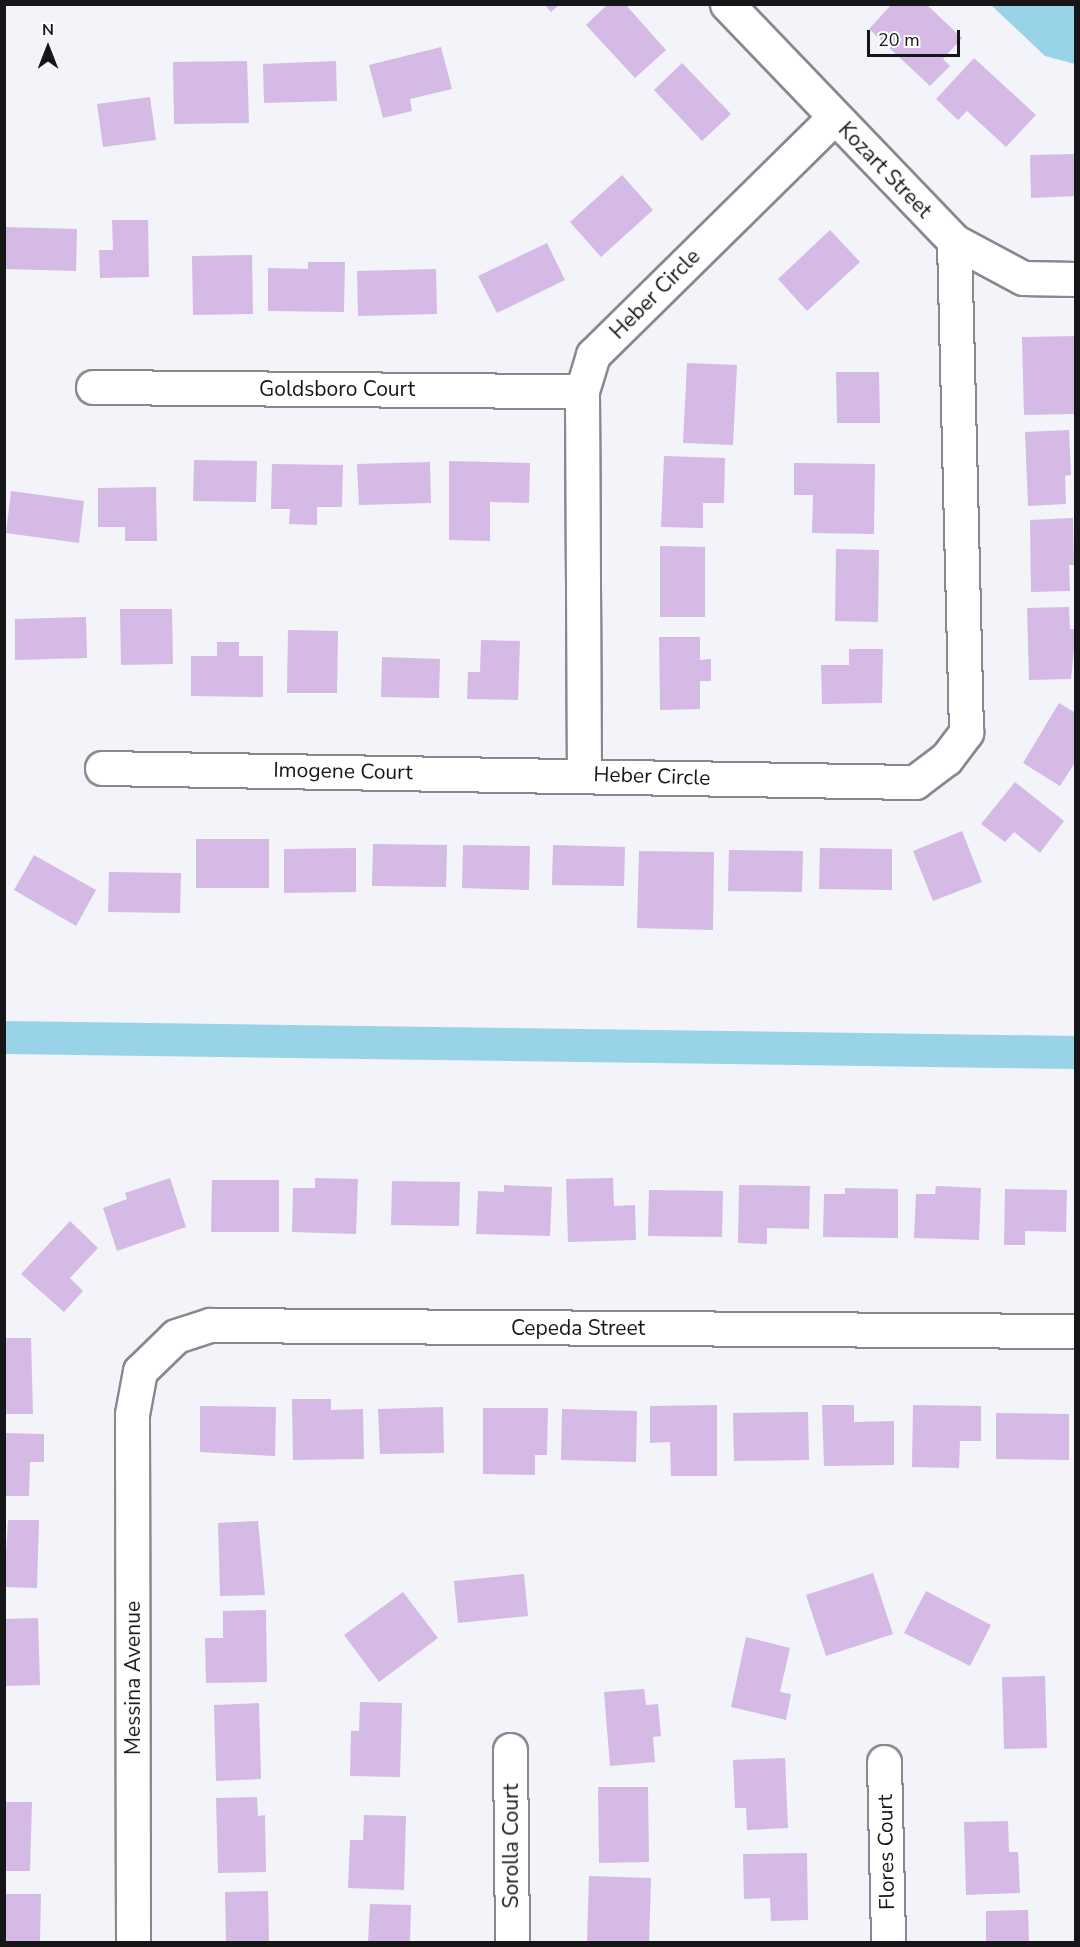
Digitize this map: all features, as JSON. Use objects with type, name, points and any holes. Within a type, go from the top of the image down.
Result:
[{"type":"street","name":"Kozart Street","points":[[727,4],[954,241],[1023,278],[1076,279]]},
{"type":"street","name":"Heber Circle","points":[[834,117],[593,355],[582,391],[584,775],[915,782],[946,759],[966,732],[954,241]]},
{"type":"street","name":"Goldsboro Court","points":[[93,387],[582,391]]},
{"type":"street","name":"Imogene Court","points":[[102,768],[584,775]]},
{"type":"street","name":"Cepeda Street","points":[[132,1414],[140,1371],[176,1336],[210,1325],[1076,1332]]},
{"type":"street","name":"Messina Avenue","points":[[132,1414],[133,1942]]},
{"type":"street","name":"Sorolla Court","points":[[510,1750],[512,1942]]},
{"type":"street","name":"Flores Court","points":[[884,1762],[888,1942]]},
{"type":"water","points":[[991,5],[1075,5],[1075,64],[1045,56]]},
{"type":"building","points":[[544,4],[560,4],[551,12]]},
{"type":"building","points":[[608,4],[625,4],[666,50],[635,78],[586,25]]},
{"type":"building","points":[[892,4],[926,4],[962,38],[943,59],[950,66],[930,86],[869,29]]},
{"type":"building","points":[[441,47],[452,89],[410,99],[412,111],[383,118],[369,65]]},
{"type":"building","points":[[974,58],[1036,115],[1006,147],[967,111],[958,120],[936,99]]},
{"type":"building","points":[[247,61],[249,123],[174,124],[173,62]]},
{"type":"building","points":[[336,61],[337,101],[264,103],[263,64]]},
{"type":"building","points":[[682,63],[731,114],[702,141],[654,90]]},
{"type":"building","points":[[150,97],[156,140],[103,147],[97,104]]},
{"type":"building","points":[[1076,154],[1076,196],[1031,198],[1030,155]]},
{"type":"building","points":[[622,175],[653,210],[601,257],[570,222]]},
{"type":"building","points":[[112,220],[148,220],[149,277],[100,278],[99,250],[113,250]]},
{"type":"building","points":[[5,227],[77,229],[76,271],[5,269]]},
{"type":"building","points":[[830,230],[860,262],[807,311],[778,279]]},
{"type":"building","points":[[547,243],[565,280],[497,313],[478,276]]},
{"type":"building","points":[[252,255],[253,314],[193,315],[192,256]]},
{"type":"building","points":[[308,262],[345,262],[344,312],[268,311],[268,268],[308,269]]},
{"type":"building","points":[[436,269],[437,314],[358,316],[357,271]]},
{"type":"building","points":[[1076,336],[1076,414],[1024,415],[1022,337]]},
{"type":"building","points":[[687,363],[737,365],[733,445],[683,443]]},
{"type":"building","points":[[836,372],[879,372],[880,423],[837,423]]},
{"type":"building","points":[[1069,430],[1071,475],[1065,476],[1066,504],[1028,506],[1025,432]]},
{"type":"building","points":[[664,456],[725,458],[724,503],[703,503],[703,528],[661,527]]},
{"type":"building","points":[[194,460],[257,461],[256,502],[193,501]]},
{"type":"building","points":[[449,461],[530,463],[529,503],[490,502],[490,541],[449,540]]},
{"type":"building","points":[[430,462],[431,503],[359,505],[357,464]]},
{"type":"building","points":[[794,463],[875,464],[874,534],[812,533],[813,495],[794,495]]},
{"type":"building","points":[[272,464],[343,465],[342,507],[317,507],[317,525],[289,524],[290,509],[271,509]]},
{"type":"building","points":[[156,487],[157,541],[125,541],[125,527],[98,527],[98,488]]},
{"type":"building","points":[[11,491],[84,501],[79,543],[6,533]]},
{"type":"building","points":[[1073,518],[1074,565],[1069,565],[1070,591],[1031,592],[1030,520]]},
{"type":"building","points":[[660,546],[705,547],[705,617],[660,617]]},
{"type":"building","points":[[836,549],[879,550],[878,622],[835,621]]},
{"type":"building","points":[[1069,607],[1070,629],[1076,629],[1071,679],[1029,680],[1027,608]]},
{"type":"building","points":[[120,609],[172,609],[173,664],[121,665]]},
{"type":"building","points":[[86,617],[87,658],[15,660],[15,619]]},
{"type":"building","points":[[288,630],[338,631],[337,693],[287,693]]},
{"type":"building","points":[[659,637],[700,637],[700,660],[711,659],[711,681],[700,681],[700,709],[660,710]]},
{"type":"building","points":[[481,640],[520,641],[518,700],[467,699],[468,672],[480,672]]},
{"type":"building","points":[[217,642],[239,642],[239,656],[263,656],[263,697],[191,696],[191,656],[217,656]]},
{"type":"building","points":[[849,649],[883,649],[882,703],[822,704],[821,665],[849,665]]},
{"type":"building","points":[[382,657],[440,659],[439,698],[381,697]]},
{"type":"building","points":[[1059,703],[1076,713],[1076,761],[1060,786],[1023,763]]},
{"type":"building","points":[[1015,782],[1064,821],[1040,853],[1014,832],[1005,842],[981,824]]},
{"type":"building","points":[[962,831],[982,882],[933,901],[913,851]]},
{"type":"building","points":[[196,839],[269,839],[269,888],[196,888]]},
{"type":"building","points":[[373,844],[447,845],[446,887],[372,886]]},
{"type":"building","points":[[463,845],[530,846],[529,890],[462,888]]},
{"type":"building","points":[[553,845],[625,847],[624,886],[552,885]]},
{"type":"building","points":[[356,848],[356,892],[284,893],[284,849]]},
{"type":"building","points":[[820,848],[892,849],[892,890],[819,889]]},
{"type":"building","points":[[729,850],[803,851],[802,892],[728,891]]},
{"type":"building","points":[[639,851],[714,852],[713,930],[637,928]]},
{"type":"building","points":[[34,855],[96,890],[76,926],[14,890]]},
{"type":"building","points":[[109,872],[181,873],[180,913],[108,912]]},
{"type":"building","points":[[170,1178],[186,1227],[117,1251],[103,1208],[127,1199],[125,1193]]},
{"type":"building","points":[[315,1178],[358,1179],[356,1234],[292,1232],[293,1188],[315,1188]]},
{"type":"building","points":[[613,1178],[614,1206],[635,1205],[636,1240],[568,1242],[566,1179]]},
{"type":"building","points":[[212,1180],[279,1180],[279,1232],[211,1232]]},
{"type":"building","points":[[392,1181],[460,1182],[459,1226],[391,1225]]},
{"type":"building","points":[[504,1185],[552,1187],[550,1236],[476,1234],[478,1191],[504,1192]]},
{"type":"building","points":[[739,1185],[810,1186],[809,1229],[767,1228],[767,1244],[738,1243]]},
{"type":"building","points":[[936,1186],[981,1188],[979,1240],[914,1238],[916,1194],[935,1194]]},
{"type":"building","points":[[845,1188],[898,1189],[898,1238],[823,1237],[824,1194],[845,1194]]},
{"type":"building","points":[[1005,1189],[1067,1190],[1066,1232],[1025,1231],[1025,1245],[1004,1245]]},
{"type":"building","points":[[649,1190],[723,1191],[722,1237],[648,1236]]},
{"type":"building","points":[[70,1221],[98,1248],[70,1278],[83,1291],[64,1312],[21,1274]]},
{"type":"building","points":[[4,1338],[31,1338],[33,1414],[4,1414]]},
{"type":"building","points":[[292,1399],[331,1399],[331,1410],[363,1409],[364,1459],[293,1460]]},
{"type":"building","points":[[717,1405],[717,1476],[671,1476],[670,1442],[650,1443],[650,1406]]},
{"type":"building","points":[[822,1405],[854,1405],[854,1422],[894,1421],[894,1465],[824,1466]]},
{"type":"building","points":[[913,1405],[981,1406],[981,1441],[960,1441],[959,1468],[912,1467]]},
{"type":"building","points":[[200,1406],[276,1407],[275,1456],[200,1452]]},
{"type":"building","points":[[443,1407],[444,1453],[380,1454],[378,1409]]},
{"type":"building","points":[[483,1408],[548,1408],[547,1455],[535,1455],[535,1475],[483,1474]]},
{"type":"building","points":[[562,1409],[637,1411],[636,1462],[561,1460]]},
{"type":"building","points":[[808,1412],[809,1460],[734,1461],[733,1413]]},
{"type":"building","points":[[996,1413],[1069,1414],[1069,1460],[996,1459]]},
{"type":"building","points":[[4,1433],[44,1434],[44,1462],[30,1462],[29,1496],[4,1496]]},
{"type":"building","points":[[8,1520],[39,1520],[37,1588],[4,1587]]},
{"type":"building","points":[[258,1521],[265,1595],[220,1596],[218,1523]]},
{"type":"building","points":[[873,1573],[893,1634],[826,1656],[806,1595]]},
{"type":"building","points":[[524,1574],[528,1616],[458,1623],[454,1581]]},
{"type":"building","points":[[926,1591],[991,1625],[970,1666],[904,1633]]},
{"type":"building","points":[[403,1592],[438,1638],[379,1682],[344,1635]]},
{"type":"building","points":[[266,1610],[267,1682],[206,1683],[205,1638],[223,1638],[223,1611]]},
{"type":"building","points":[[38,1618],[40,1685],[4,1686],[4,1619]]},
{"type":"building","points":[[746,1637],[790,1648],[780,1692],[791,1694],[786,1720],[731,1707]]},
{"type":"building","points":[[1045,1676],[1047,1748],[1004,1749],[1002,1677]]},
{"type":"building","points":[[644,1689],[646,1705],[658,1704],[661,1736],[653,1737],[655,1762],[610,1766],[604,1692]]},
{"type":"building","points":[[360,1702],[402,1703],[400,1777],[350,1776],[351,1731],[359,1731]]},
{"type":"building","points":[[259,1703],[261,1779],[216,1781],[214,1705]]},
{"type":"building","points":[[785,1758],[788,1828],[747,1830],[746,1808],[735,1808],[733,1760]]},
{"type":"building","points":[[598,1787],[648,1787],[649,1862],[599,1863]]},
{"type":"building","points":[[257,1797],[258,1816],[265,1815],[266,1872],[218,1873],[216,1798]]},
{"type":"building","points":[[4,1802],[32,1802],[30,1871],[4,1871]]},
{"type":"building","points":[[364,1815],[406,1816],[404,1890],[348,1888],[350,1840],[363,1840]]},
{"type":"building","points":[[1008,1821],[1009,1852],[1018,1852],[1020,1893],[966,1895],[964,1822]]},
{"type":"building","points":[[807,1853],[808,1920],[771,1921],[770,1898],[744,1899],[743,1854]]},
{"type":"building","points":[[589,1876],[651,1878],[649,1942],[587,1941]]},
{"type":"building","points":[[268,1891],[269,1942],[226,1942],[225,1892]]},
{"type":"building","points":[[4,1894],[41,1894],[40,1942],[4,1942]]},
{"type":"building","points":[[370,1904],[411,1905],[410,1942],[368,1942]]},
{"type":"building","points":[[1028,1910],[1029,1942],[986,1942],[986,1911]]},
{"type":"waterway","points":[[4,1037],[1076,1052]]}]
